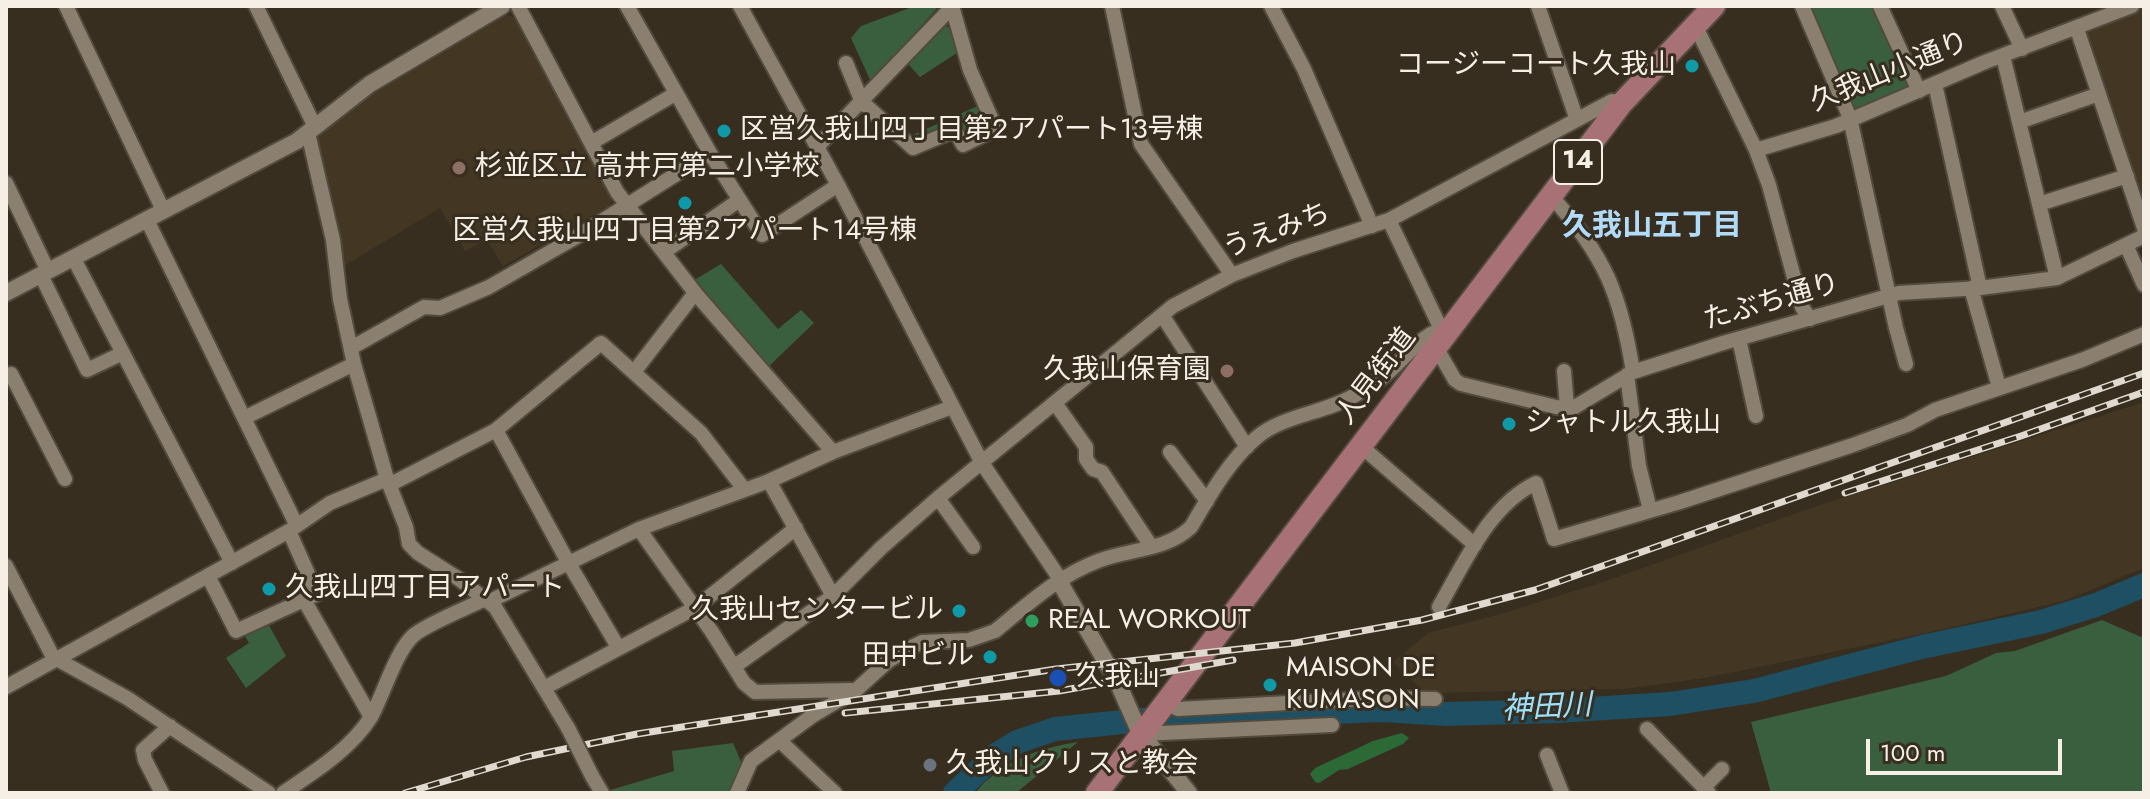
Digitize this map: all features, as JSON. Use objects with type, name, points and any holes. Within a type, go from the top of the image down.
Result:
[{"type":"main road","name":"人見街道","points":[[1097,793],[1142,718],[1362,447],[1621,104],[1714,6]]},
{"type":"street","points":[[66,6],[163,210]]},
{"type":"street","points":[[256,6],[312,130],[354,364],[388,482],[413,549],[495,607],[568,728],[602,793]]},
{"type":"street","points":[[518,6],[627,205],[695,293],[833,452]]},
{"type":"street","points":[[627,6],[738,201],[762,235],[838,185]]},
{"type":"street","points":[[740,6],[838,185],[982,463],[1060,579],[1069,600],[1189,793]]},
{"type":"street","points":[[817,147],[952,6]]},
{"type":"street","points":[[846,63],[862,102],[913,148],[951,132],[957,134],[963,145],[996,129],[970,70],[952,6]]},
{"type":"street","points":[[1112,6],[1141,144],[1232,275]]},
{"type":"street","points":[[1271,6],[1304,69],[1372,226]]},
{"type":"street","points":[[1538,6],[1577,120]]},
{"type":"street","points":[[1802,6],[1850,118],[1906,364]]},
{"type":"street","points":[[1880,6],[1919,91]]},
{"type":"street","points":[[2002,6],[2022,49]]},
{"type":"street","name":"久我山小通り","points":[[1756,150],[1836,126],[2003,56],[2077,29],[2112,10],[2132,6]]},
{"type":"street","points":[[6,293],[312,130],[370,84],[498,7]]},
{"type":"street","points":[[1695,25],[1756,150],[1769,185],[1802,307],[1810,319]]},
{"type":"street","points":[[2077,29],[2144,228]]},
{"type":"street","points":[[2003,56],[2057,278]]},
{"type":"street","points":[[1935,84],[1999,387]]},
{"type":"street","points":[[591,143],[675,94]]},
{"type":"street","points":[[2019,122],[2099,94]]},
{"type":"street","name":"うえみち","points":[[735,666],[833,596],[938,498],[1189,296],[1293,251],[1389,220],[1612,101],[1621,104]]},
{"type":"street","points":[[351,348],[424,307],[440,308],[489,287],[710,153]]},
{"type":"street","points":[[2039,204],[2127,176]]},
{"type":"street","points":[[6,183],[87,370],[123,353]]},
{"type":"street","points":[[1552,197],[1575,222],[1613,284],[1625,323],[1639,466],[1650,510]]},
{"type":"street","points":[[664,252],[738,201]]},
{"type":"street","points":[[147,220],[246,417],[293,527],[317,594],[236,631],[208,576]]},
{"type":"street","points":[[1389,220],[1444,335],[1455,380],[1461,384],[1567,407],[1564,371]]},
{"type":"street","name":"たぶち通り","points":[[1567,407],[1584,403],[1630,374],[1739,339],[1899,293],[2057,278],[2144,236]]},
{"type":"street","points":[[2126,245],[2144,285]]},
{"type":"street","points":[[74,259],[232,563]]},
{"type":"street","points":[[634,372],[695,293]]},
{"type":"street","points":[[1162,315],[1247,447]]},
{"type":"street","points":[[1439,607],[1475,545],[1521,490],[1536,483],[1554,539],[1853,445],[2144,334]]},
{"type":"street","points":[[737,793],[751,761],[812,716],[856,690],[888,661],[922,642],[969,640],[995,631],[1060,579],[1098,560],[1183,535],[1237,456],[1267,429],[1329,408],[1353,396],[1384,376],[1422,339],[1444,335]]},
{"type":"street","points":[[1739,339],[1756,416]]},
{"type":"street","points":[[6,687],[232,563],[330,503],[388,482],[496,430],[601,343],[701,433],[744,489]]},
{"type":"street","points":[[246,417],[354,364]]},
{"type":"street","points":[[8,371],[65,479]]},
{"type":"street","points":[[1055,403],[1086,447],[1086,459],[1093,469],[1102,472],[1151,546]]},
{"type":"street","points":[[283,793],[325,764],[350,742],[371,717],[392,669],[412,636],[639,529],[769,481],[833,452],[952,407]]},
{"type":"street","points":[[496,430],[618,647]]},
{"type":"street","points":[[1362,447],[1475,545]]},
{"type":"street","points":[[1170,452],[1207,501]]},
{"type":"street","points":[[769,481],[833,596]]},
{"type":"street","points":[[938,498],[973,547]]},
{"type":"street","points":[[544,688],[695,608],[796,528]]},
{"type":"street","points":[[639,529],[744,683],[755,692],[856,690]]},
{"type":"street","points":[[6,566],[53,657],[170,726],[269,793]]},
{"type":"street","points":[[304,600],[371,717]]},
{"type":"street","points":[[1142,718],[1178,709],[1380,698],[1435,699]]},
{"type":"street","points":[[1142,718],[1332,725]]},
{"type":"street","points":[[162,793],[143,750],[170,726]]},
{"type":"street","points":[[1647,729],[1706,790],[1722,769]]},
{"type":"street","points":[[780,741],[835,793]]},
{"type":"street","points":[[1547,755],[1562,793]]},
{"type":"shaded area","points":[[2144,6],[2144,214],[2081,31]]},
{"type":"shaded area","name":"杉並区立 高井戸第二小学校","points":[[503,14],[516,18],[612,200],[609,206],[503,266],[487,240],[465,251],[440,208],[344,266],[316,136],[371,92]]},
{"type":"shaded area","points":[[2144,402],[2144,568],[2064,601],[1931,632],[1705,678],[1625,689],[1425,693],[1393,662],[1428,633],[1609,580],[1811,508]]},
{"type":"green space","points":[[915,6],[939,6],[871,82],[851,38],[861,26]]},
{"type":"green space","points":[[1806,6],[1877,6],[1910,88],[1856,112],[1850,109]]},
{"type":"green space","points":[[946,26],[950,28],[957,53],[920,77],[908,64]]},
{"type":"green space","points":[[982,104],[989,123],[986,129],[967,137],[957,126],[949,126],[916,142],[908,137]]},
{"type":"green space","points":[[721,264],[778,329],[801,310],[814,323],[766,369],[691,282]]},
{"type":"green space","points":[[266,620],[286,656],[246,688],[226,658],[249,643],[242,631]]},
{"type":"green space","points":[[2102,620],[2141,637],[2144,635],[2144,793],[1771,793],[1751,722],[1946,676],[1996,653],[2015,651]]},
{"type":"green space","points":[[1402,733],[1409,738],[1403,744],[1348,769],[1339,770],[1319,783],[1310,774],[1315,768],[1373,741]]},
{"type":"green space","points":[[1078,742],[1016,793],[975,793],[1009,764],[1049,748]]},
{"type":"green space","points":[[733,743],[744,769],[732,793],[607,791],[674,771],[672,751]]},
{"type":"waterway","name":"神田川","points":[[955,793],[993,757],[1017,742],[1055,729],[1142,720],[1382,710],[1447,714],[1670,704],[1754,691],[1922,647],[2041,622],[2096,605],[2144,585]]},
{"type":"railway","points":[[405,793],[526,757],[637,734],[1056,669],[1295,643],[1422,620],[1535,590],[2144,373]]},
{"type":"railway","points":[[1845,493],[2144,392]]},
{"type":"railway","points":[[845,713],[1059,691],[1233,660]]},
{"type":"place","name":"コージーコート久我山","points":[[1692,66]]},
{"type":"place","name":"区営久我山四丁目第2アパート13号棟","points":[[724,131]]},
{"type":"place","name":"杉並区立 高井戸第二小学校","points":[[459,168]]},
{"type":"place","name":"区営久我山四丁目第2アパート14号棟","points":[[685,203]]},
{"type":"place","name":"久我山保育園","points":[[1227,371]]},
{"type":"place","name":"シャトル久我山","points":[[1509,424]]},
{"type":"place","name":"久我山四丁目アパート","points":[[269,589]]},
{"type":"place","name":"久我山センタービル","points":[[959,611]]},
{"type":"place","name":"REAL WORKOUT","points":[[1032,621]]},
{"type":"place","name":"田中ビル","points":[[990,657]]},
{"type":"place","name":"久我山","points":[[1058,678]]},
{"type":"place","name":"MAISON DE KUMASON","points":[[1270,685]]},
{"type":"place","name":"久我山クリスと教会","points":[[930,765]]},
{"type":"district","name":"久我山五丁目","points":[[1652,228]]}]
